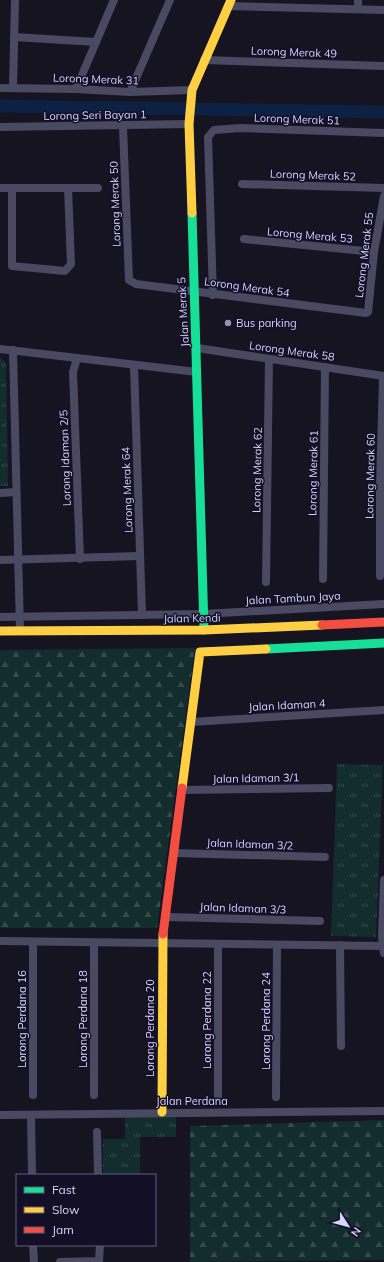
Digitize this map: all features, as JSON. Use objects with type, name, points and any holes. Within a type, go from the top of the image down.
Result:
[{"type":"street","points":[[13,88],[15,0]]},
{"type":"street","points":[[76,89],[114,0]]},
{"type":"street","points":[[130,92],[170,0]]},
{"type":"street","points":[[358,0],[358,9]]},
{"type":"street","points":[[230,3],[384,10]]},
{"type":"street","name":"Jalan Merak 5","points":[[204,630],[190,121],[192,90],[230,3]]},
{"type":"street","points":[[14,37],[96,42]]},
{"type":"street","name":"Lorong Merak 49","points":[[204,60],[384,66]]},
{"type":"street","name":"Lorong Merak 31","points":[[0,88],[76,89],[130,92],[192,90]]},
{"type":"street","name":"Lorong Seri Bayan 1","points":[[0,127],[123,127],[190,121]]},
{"type":"street","name":"Lorong Merak 50","points":[[123,127],[129,280]]},
{"type":"street","name":"Lorong Merak 51","points":[[213,295],[208,137],[210,133],[214,130],[240,128],[384,133]]},
{"type":"street","name":"Lorong Merak 52","points":[[242,184],[384,188]]},
{"type":"street","points":[[0,188],[98,188]]},
{"type":"street","points":[[12,188],[12,266],[65,272],[72,264],[68,188]]},
{"type":"street","name":"Lorong Merak 55","points":[[364,314],[368,312],[374,252],[384,196]]},
{"type":"street","name":"Lorong Merak 53","points":[[244,239],[374,252]]},
{"type":"street","name":"Lorong Merak 54","points":[[129,280],[136,284],[194,290],[213,295],[364,314]]},
{"type":"street","name":"Lorong Merak 58","points":[[197,348],[384,376]]},
{"type":"street","points":[[0,349],[197,372]]},
{"type":"street","points":[[13,350],[20,630]]},
{"type":"street","name":"Lorong Idaman 2/5","points":[[77,358],[73,372],[80,559]]},
{"type":"street","name":"Lorong Merak 62","points":[[266,582],[269,359]]},
{"type":"street","name":"Lorong Merak 64","points":[[134,365],[142,615]]},
{"type":"street","name":"Lorong Merak 61","points":[[323,579],[325,367]]},
{"type":"street","name":"Lorong Merak 60","points":[[380,576],[380,488],[384,376]]},
{"type":"street","points":[[0,493],[16,492]]},
{"type":"street","points":[[0,560],[80,559],[140,556]]},
{"type":"street","name":"Jalan Tambun Jaya","points":[[203,614],[384,604]]},
{"type":"street","name":"Jalan Kendi","points":[[0,617],[203,614]]},
{"type":"street","name":"Jalan Kendi","points":[[0,631],[204,630],[384,622]]},
{"type":"street","name":"Lorong Perdana 20","points":[[162,1112],[162,943],[200,652],[384,643]]},
{"type":"street","name":"Jalan Idaman 4","points":[[191,722],[384,710]]},
{"type":"street","name":"Jalan Idaman 3/1","points":[[182,790],[329,788]]},
{"type":"street","name":"Jalan Idaman 3/2","points":[[174,853],[325,857]]},
{"type":"street","points":[[0,941],[340,945],[383,949],[384,880]]},
{"type":"street","name":"Jalan Idaman 3/3","points":[[166,917],[320,921]]},
{"type":"street","name":"Lorong Perdana 16","points":[[33,942],[34,1095]]},
{"type":"street","name":"Lorong Perdana 18","points":[[94,943],[94,1094]]},
{"type":"street","name":"Lorong Perdana 22","points":[[218,944],[218,1096]]},
{"type":"street","name":"Lorong Perdana 24","points":[[276,1096],[277,945]]},
{"type":"street","points":[[340,945],[341,1046]]},
{"type":"street","name":"Jalan Perdana","points":[[0,1115],[162,1112],[334,1113],[384,1111]]},
{"type":"street","points":[[31,1115],[32,1174]]},
{"type":"street","points":[[97,1132],[98,1174]]},
{"type":"street","points":[[33,1246],[34,1262]]},
{"type":"street","points":[[60,1262],[99,1261],[100,1246]]},
{"type":"green space","points":[[0,357],[6,363],[8,486],[0,486]]},
{"type":"green space","points":[[195,648],[157,928],[0,928],[0,650]]},
{"type":"green space","points":[[337,764],[383,765],[376,937],[331,936]]},
{"type":"green space","points":[[125,1117],[176,1117],[176,1137],[140,1137],[140,1174],[103,1174],[103,1139],[125,1139]]},
{"type":"green space","points":[[384,1120],[384,1260],[190,1262],[190,1126]]},
{"type":"waterway","points":[[0,106],[384,112]]},
{"type":"traffic: fast","points":[[192,213],[204,630]]},
{"type":"traffic: fast","points":[[266,649],[384,643]]},
{"type":"traffic: slow","points":[[192,213],[189,124],[192,90],[231,0]]},
{"type":"traffic: slow","points":[[0,631],[204,630],[322,625]]},
{"type":"traffic: slow","points":[[182,788],[200,652],[266,649]]},
{"type":"traffic: slow","points":[[162,1112],[163,934]]},
{"type":"traffic: jam","points":[[322,625],[384,622]]},
{"type":"traffic: jam","points":[[163,934],[182,788]]},
{"type":"place","name":"Bus parking","points":[[228,323]]}]
